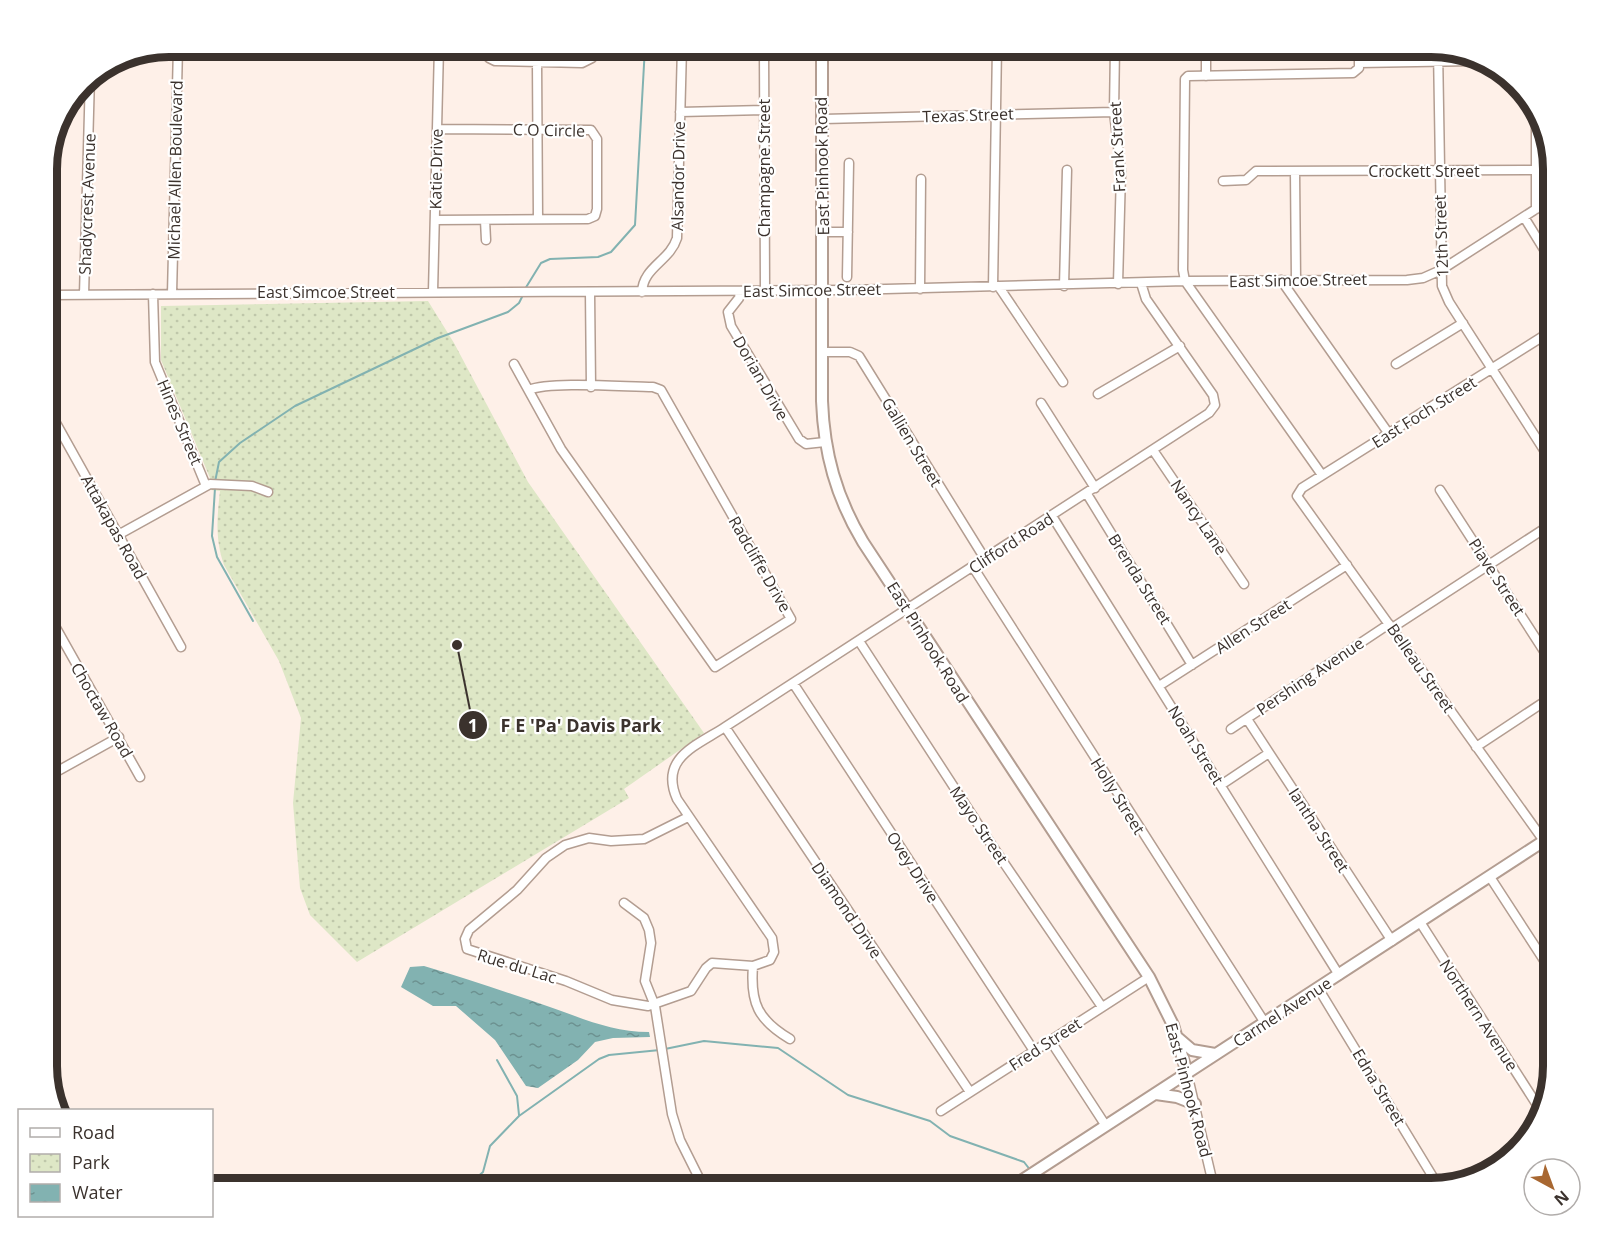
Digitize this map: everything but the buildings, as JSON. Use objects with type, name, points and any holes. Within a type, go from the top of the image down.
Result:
[{"type":"main road","name":"East Pinhook Road","points":[[822,57],[825,442],[836,487],[851,523],[992,742],[1149,977],[1168,1011],[1187,1073]]},
{"type":"main road","name":"Carmel Avenue","points":[[1026,1178],[1543,842]]},
{"type":"main road","points":[[1178,1038],[1192,1050],[1215,1054]]},
{"type":"main road","points":[[1155,1094],[1177,1097],[1195,1104]]},
{"type":"street","name":"Michael Allen Boulevard","points":[[172,294],[178,57]]},
{"type":"street","name":"Katie Drive","points":[[433,292],[439,57]]},
{"type":"street","points":[[489,57],[495,61],[537,62],[585,62],[592,57]]},
{"type":"street","name":"Alsandor Drive","points":[[642,292],[644,278],[668,256],[677,238],[682,57]]},
{"type":"street","name":"Champagne Street","points":[[764,57],[765,290]]},
{"type":"street","points":[[997,57],[996,287],[1063,382]]},
{"type":"street","name":"Frank Street","points":[[1115,57],[1114,111],[1121,172],[1118,284]]},
{"type":"street","points":[[1206,57],[1206,76]]},
{"type":"street","points":[[1322,475],[1185,281],[1183,270],[1185,79],[1188,76],[1347,73],[1356,71],[1359,57]]},
{"type":"street","name":"12th Street","points":[[1438,57],[1443,291],[1543,447]]},
{"type":"street","points":[[1359,63],[1460,61]]},
{"type":"street","points":[[537,62],[538,219]]},
{"type":"street","name":"Shadycrest Avenue","points":[[84,296],[90,90]]},
{"type":"street","points":[[680,112],[765,110]]},
{"type":"street","name":"Texas Street","points":[[823,119],[1114,111]]},
{"type":"street","name":"C O Circle","points":[[435,220],[588,219],[596,214],[597,139],[595,132],[588,129],[437,129]]},
{"type":"street","points":[[1536,133],[1536,208]]},
{"type":"street","points":[[847,277],[849,163]]},
{"type":"street","points":[[1064,286],[1067,170]]},
{"type":"street","name":"Crockett Street","points":[[1223,181],[1246,180],[1256,171],[1543,170]]},
{"type":"street","points":[[1295,171],[1296,280]]},
{"type":"street","points":[[920,289],[921,179]]},
{"type":"street","name":"East Simcoe Street","points":[[57,295],[920,289],[1185,281],[1407,280],[1423,278],[1441,270],[1543,204]]},
{"type":"street","points":[[1524,217],[1543,247]]},
{"type":"street","points":[[485,220],[486,240]]},
{"type":"street","points":[[823,232],[848,232]]},
{"type":"street","points":[[1281,280],[1389,434]]},
{"type":"street","name":"Clifford Road","points":[[688,816],[677,799],[671,781],[673,767],[682,756],[1201,419],[1215,405],[1210,388],[1146,299],[1141,283]]},
{"type":"street","name":"Dorian Drive","points":[[740,291],[739,298],[728,312],[731,326],[799,440],[806,444],[825,442]]},
{"type":"street","points":[[590,292],[591,387]]},
{"type":"street","name":"Hines Street","points":[[153,294],[155,362],[208,485],[252,486],[268,492]]},
{"type":"street","points":[[1396,364],[1462,323]]},
{"type":"street","name":"East Foch Street","points":[[1297,496],[1302,488],[1322,475],[1543,337]]},
{"type":"street","points":[[1098,394],[1180,346]]},
{"type":"street","name":"Gallien Street","points":[[823,352],[850,352],[859,356],[985,559]]},
{"type":"street","name":"Radcliffe Drive","points":[[514,364],[561,449],[715,667],[791,619],[664,393],[653,387],[539,387],[529,390]]},
{"type":"street","points":[[1041,403],[1095,488]]},
{"type":"street","name":"Attakapas Road","points":[[57,425],[181,647]]},
{"type":"street","name":"Nancy Lane","points":[[1153,450],[1244,584]]},
{"type":"street","points":[[118,535],[208,485]]},
{"type":"street","name":"Piave Street","points":[[1440,490],[1543,648]]},
{"type":"street","name":"Brenda Street","points":[[1087,494],[1192,665]]},
{"type":"street","name":"Belleau Street","points":[[1297,496],[1476,747],[1543,831]]},
{"type":"street","name":"Noah Street","points":[[1052,516],[1339,975]]},
{"type":"street","name":"Pershing Avenue","points":[[1231,729],[1543,530]]},
{"type":"street","name":"Allen Street","points":[[1159,686],[1347,565]]},
{"type":"street","name":"Holly Street","points":[[973,567],[1265,1023]]},
{"type":"street","name":"Choctaw Road","points":[[57,629],[140,777]]},
{"type":"street","name":"Mayo Street","points":[[859,641],[987,838],[1102,1007]]},
{"type":"street","name":"Ovey Drive","points":[[793,684],[1034,1051]]},
{"type":"street","points":[[1476,747],[1543,703]]},
{"type":"street","name":"Iantha Street","points":[[1247,719],[1392,941]]},
{"type":"street","name":"Diamond Drive","points":[[725,727],[969,1092]]},
{"type":"street","points":[[57,771],[119,737]]},
{"type":"street","points":[[1221,785],[1269,753]]},
{"type":"street","points":[[655,1006],[692,991],[710,964],[753,966],[765,964],[772,958],[775,947],[772,938],[688,816]]},
{"type":"street","name":"Rue du Lac","points":[[655,1006],[612,1000],[540,972],[471,952],[465,939],[469,930],[517,890],[537,867],[565,845],[589,838],[611,841],[644,839],[662,832],[688,816]]},
{"type":"street","points":[[1490,877],[1543,957]]},
{"type":"street","points":[[624,903],[647,923],[651,943],[645,981],[655,1006],[675,1124],[699,1178]]},
{"type":"street","name":"Northern Avenue","points":[[1420,922],[1536,1104]]},
{"type":"street","points":[[753,966],[751,989],[757,1009],[771,1028],[790,1039]]},
{"type":"street","name":"Fred Street","points":[[941,1111],[1149,977]]},
{"type":"street","name":"Edna Street","points":[[1318,988],[1435,1178]]},
{"type":"street","points":[[1050,1040],[1106,1126]]},
{"type":"street","name":"East Pinhook Road","points":[[1187,1073],[1212,1178]]},
{"type":"green space","points":[[428,301],[454,343],[528,482],[704,733],[624,789],[629,798],[357,962],[310,915],[300,888],[293,803],[301,718],[279,661],[224,565],[219,546],[218,528],[220,491],[211,490],[210,478],[161,360],[161,306]]},
{"type":"water","points":[[424,966],[597,1023],[622,1030],[649,1032],[650,1037],[613,1038],[595,1042],[578,1060],[538,1088],[526,1086],[495,1040],[456,1006],[433,1006],[401,987],[410,967]]},
{"type":"waterway","points":[[525,289],[541,263],[550,259],[598,257],[611,252],[635,225],[644,57]]},
{"type":"waterway","points":[[215,482],[219,462],[240,443],[295,406],[438,338],[508,312],[519,303],[523,295]]},
{"type":"waterway","points":[[215,488],[212,536],[217,557],[253,621]]},
{"type":"waterway","points":[[665,1049],[704,1041],[778,1048],[848,1095],[930,1121],[950,1136],[1024,1162],[1031,1171]]},
{"type":"waterway","points":[[476,1178],[483,1172],[490,1146],[519,1116],[599,1059],[609,1055],[660,1050]]},
{"type":"waterway","points":[[497,1060],[517,1096],[519,1115]]},
{"type":"place","name":"F E 'Pa' Davis Park","points":[[457,645]]}]
